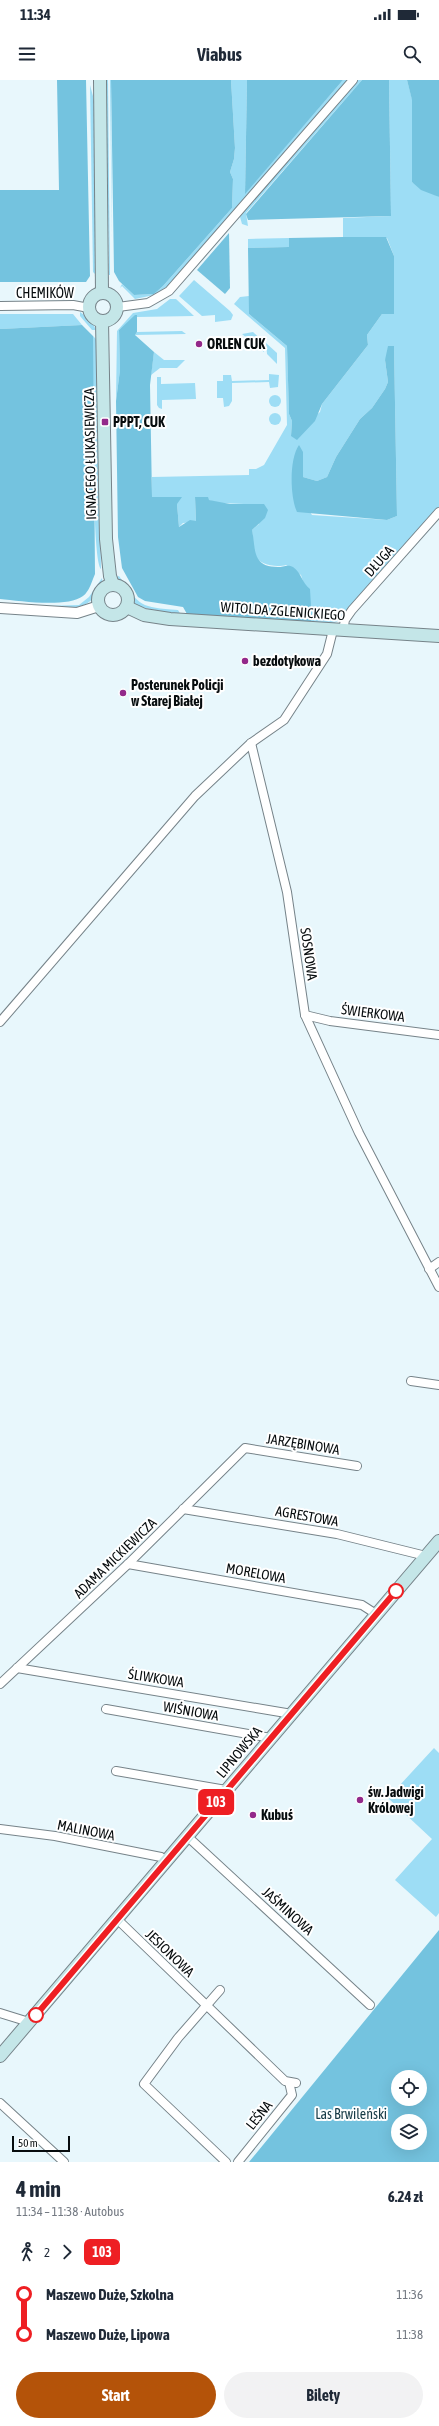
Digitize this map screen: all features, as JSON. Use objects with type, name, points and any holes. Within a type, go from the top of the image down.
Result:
[{"type":"main road","points":[[100,80],[102,293]]},
{"type":"main road","points":[[102,293],[114,298],[118,306],[112,318],[102,321],[93,317],[89,308],[91,299],[102,293]]},
{"type":"main road","name":"IGNACEGO ŁUKASIEWICZA","points":[[102,321],[106,539],[110,576],[113,585]]},
{"type":"main road","points":[[113,585],[122,588],[127,594],[127,607],[118,615],[112,616],[107,614],[99,606],[98,598],[102,590],[113,585]]},
{"type":"main road","name":"WITOLDA ZGLENICKIEGO","points":[[127,607],[144,615],[170,619],[439,636]]},
{"type":"main road","name":"LIPNOWSKA","points":[[0,2056],[439,1541]]},
{"type":"street","points":[[118,306],[148,303],[158,299],[169,291],[353,80]]},
{"type":"street","name":"CHEMIKÓW","points":[[0,306],[73,305],[89,308]]},
{"type":"street","name":"DŁUGA","points":[[338,630],[352,610],[439,512]]},
{"type":"street","points":[[0,608],[77,613],[99,606]]},
{"type":"street","points":[[0,1022],[196,796],[251,743],[284,720],[322,664],[338,630]]},
{"type":"street","name":"SOSNOWA","points":[[251,743],[287,892],[305,1015],[359,1134],[439,1287]]},
{"type":"street","name":"ŚWIERKOWA","points":[[305,1015],[330,1021],[439,1035]]},
{"type":"street","points":[[429,1269],[439,1262]]},
{"type":"street","points":[[411,1381],[439,1386]]},
{"type":"street","name":"JARZĘBINOWA","points":[[245,1448],[357,1466]]},
{"type":"street","name":"ADAMA MICKIEWICZA","points":[[0,1684],[128,1564],[245,1448]]},
{"type":"street","name":"AGRESTOWA","points":[[183,1509],[337,1534],[426,1556]]},
{"type":"street","name":"MORELOWA","points":[[128,1564],[362,1605],[376,1614]]},
{"type":"street","name":"ŚLIWKOWA","points":[[17,1668],[292,1714]]},
{"type":"street","name":"WIŚNIOWA","points":[[106,1709],[271,1738]]},
{"type":"street","points":[[116,1771],[226,1790]]},
{"type":"street","name":"MALINOWA","points":[[0,1829],[70,1839],[161,1857],[166,1861]]},
{"type":"street","name":"JAŚMINOWA","points":[[188,1837],[370,2005]]},
{"type":"street","name":"JESIONOWA","points":[[117,1919],[285,2081],[292,2083]]},
{"type":"street","points":[[220,1990],[178,2038],[144,2084],[226,2162]]},
{"type":"street","points":[[0,2012],[29,2022]]},
{"type":"street","name":"LEŚNA","points":[[238,2162],[292,2095],[292,2083]]},
{"type":"street","points":[[0,2103],[64,2162]]},
{"type":"shaded area","points":[[106,80],[108,80],[110,275],[109,275]]},
{"type":"shaded area","points":[[111,80],[112,239],[110,85]]},
{"type":"shaded area","points":[[231,80],[247,80],[245,193],[343,80],[349,80],[169,285],[154,295],[135,299],[122,286],[120,288],[122,284],[134,295],[154,294],[163,286],[232,208],[233,179],[230,172],[234,159],[235,148]]},
{"type":"shaded area","points":[[357,80],[362,80],[246,213],[248,226],[242,224],[240,217],[243,211]]},
{"type":"shaded area","points":[[389,80],[407,80],[412,99],[412,182],[439,197],[439,507],[339,620],[333,624],[312,624],[310,603],[301,575],[286,565],[272,566],[262,563],[255,556],[253,552],[252,530],[259,524],[244,504],[220,503],[195,497],[196,522],[183,523],[179,527],[177,504],[152,497],[152,477],[249,475],[249,469],[256,469],[264,465],[287,425],[285,348],[234,304],[240,297],[249,296],[249,314],[287,346],[289,414],[292,421],[291,436],[320,412],[322,404],[368,345],[367,335],[382,314],[394,314],[394,256],[387,238],[343,237],[343,218],[391,216]],"holes":[[[394,346],[397,516],[387,520],[312,515],[293,486],[292,473],[302,465],[303,477],[317,481],[327,477],[336,457],[360,419],[372,408],[385,389],[388,382],[385,360]]]},
{"type":"shaded area","points":[[90,85],[94,100],[96,275],[93,272]]},
{"type":"shaded area","points":[[289,238],[289,247],[248,248],[248,239]]},
{"type":"shaded area","points":[[194,280],[230,311],[233,315],[231,320],[215,322],[215,315],[202,316],[179,296]]},
{"type":"shaded area","points":[[170,299],[176,299],[194,316],[137,317],[137,315],[119,330],[120,370],[116,401],[117,331],[133,313],[157,309]]},
{"type":"shaded area","points":[[80,312],[91,320],[96,330],[92,330],[80,316]]},
{"type":"shaded area","points":[[0,314],[73,314],[82,325],[0,329]]},
{"type":"shaded area","points":[[182,331],[186,334],[135,335],[137,332]]},
{"type":"shaded area","points":[[253,332],[264,342],[264,352],[242,334]]},
{"type":"shaded area","points":[[93,336],[96,339],[101,569],[98,558],[94,499]]},
{"type":"shaded area","points":[[266,343],[277,353],[277,364],[267,354]]},
{"type":"shaded area","points":[[154,352],[164,360],[185,360],[177,368],[160,368],[151,375]]},
{"type":"shaded area","points":[[269,374],[279,375],[278,387],[270,388],[269,382],[232,383],[232,401],[229,406],[224,407],[223,398],[217,398],[217,381],[223,381],[223,375],[231,375],[232,381],[269,380]]},
{"type":"shaded area","points":[[157,377],[161,377],[161,384],[195,383],[196,399],[162,400],[162,409],[159,408],[157,405]]},
{"type":"shaded area","points":[[273,395],[277,395],[281,401],[277,407],[273,407],[269,403],[269,399]]},
{"type":"shaded area","points":[[273,413],[277,413],[281,419],[277,425],[273,425],[269,421],[269,417]]},
{"type":"shaded area","points":[[119,576],[132,594],[142,604],[156,608],[178,610],[181,615],[140,607],[134,603],[129,591],[116,577]]},
{"type":"shaded area","points":[[102,578],[100,589],[92,599],[81,606],[67,608],[45,606],[79,605],[89,597]]},
{"type":"shaded area","points":[[434,1748],[439,1753],[439,1913],[436,1917],[395,1880],[432,1839],[388,1798]]},
{"type":"green space","points":[[57,80],[86,80],[90,276],[86,282],[0,282],[0,190],[59,190]]},
{"type":"green space","points":[[111,80],[231,80],[235,148],[234,159],[230,172],[233,179],[232,208],[163,286],[154,294],[134,295],[119,281],[114,272]]},
{"type":"green space","points":[[247,80],[343,80],[245,194]]},
{"type":"green space","points":[[362,80],[389,80],[391,216],[248,220],[246,214]]},
{"type":"green space","points":[[407,80],[439,80],[439,197],[421,190],[412,182],[412,100]]},
{"type":"green space","points":[[229,233],[230,288],[225,294],[197,270]]},
{"type":"green space","points":[[386,237],[394,256],[394,314],[382,314],[367,335],[368,345],[322,404],[315,421],[297,440],[291,436],[292,421],[289,414],[287,346],[249,314],[248,248],[289,247],[289,238]]},
{"type":"green space","points":[[135,315],[137,315],[137,332],[135,335],[154,352],[150,385],[152,497],[182,497],[177,504],[179,527],[190,520],[196,521],[195,497],[208,497],[209,500],[230,504],[264,504],[268,510],[265,518],[252,530],[256,555],[263,564],[278,567],[291,566],[296,569],[305,584],[310,589],[312,623],[187,614],[183,607],[145,601],[138,597],[122,568],[118,537],[116,401],[120,370],[119,330]]},
{"type":"green space","points":[[82,325],[93,336],[95,574],[87,592],[76,600],[43,603],[0,599],[0,329]]},
{"type":"green space","points":[[388,346],[394,346],[397,516],[387,520],[297,512],[293,497],[292,468],[293,459],[299,445],[303,452],[303,477],[317,481],[327,477],[336,457],[360,419],[372,408],[385,389],[388,382],[385,360]]},
{"type":"green space","name":"Las Brwileński","points":[[439,1930],[439,2162],[249,2162]]},
{"type":"bus line","name":"103","points":[[36,2015],[396,1591]]},
{"type":"place","name":"ORLEN CUK","points":[[199,344]]},
{"type":"place","name":"PPPT, CUK","points":[[105,422]]},
{"type":"place","name":"bezdotykowa","points":[[245,661]]},
{"type":"place","name":"Posterunek Policji w Starej Białej","points":[[123,693]]},
{"type":"place","name":"św. Jadwigi Królowej","points":[[360,1800]]},
{"type":"place","name":"Kubuś","points":[[253,1815]]}]
